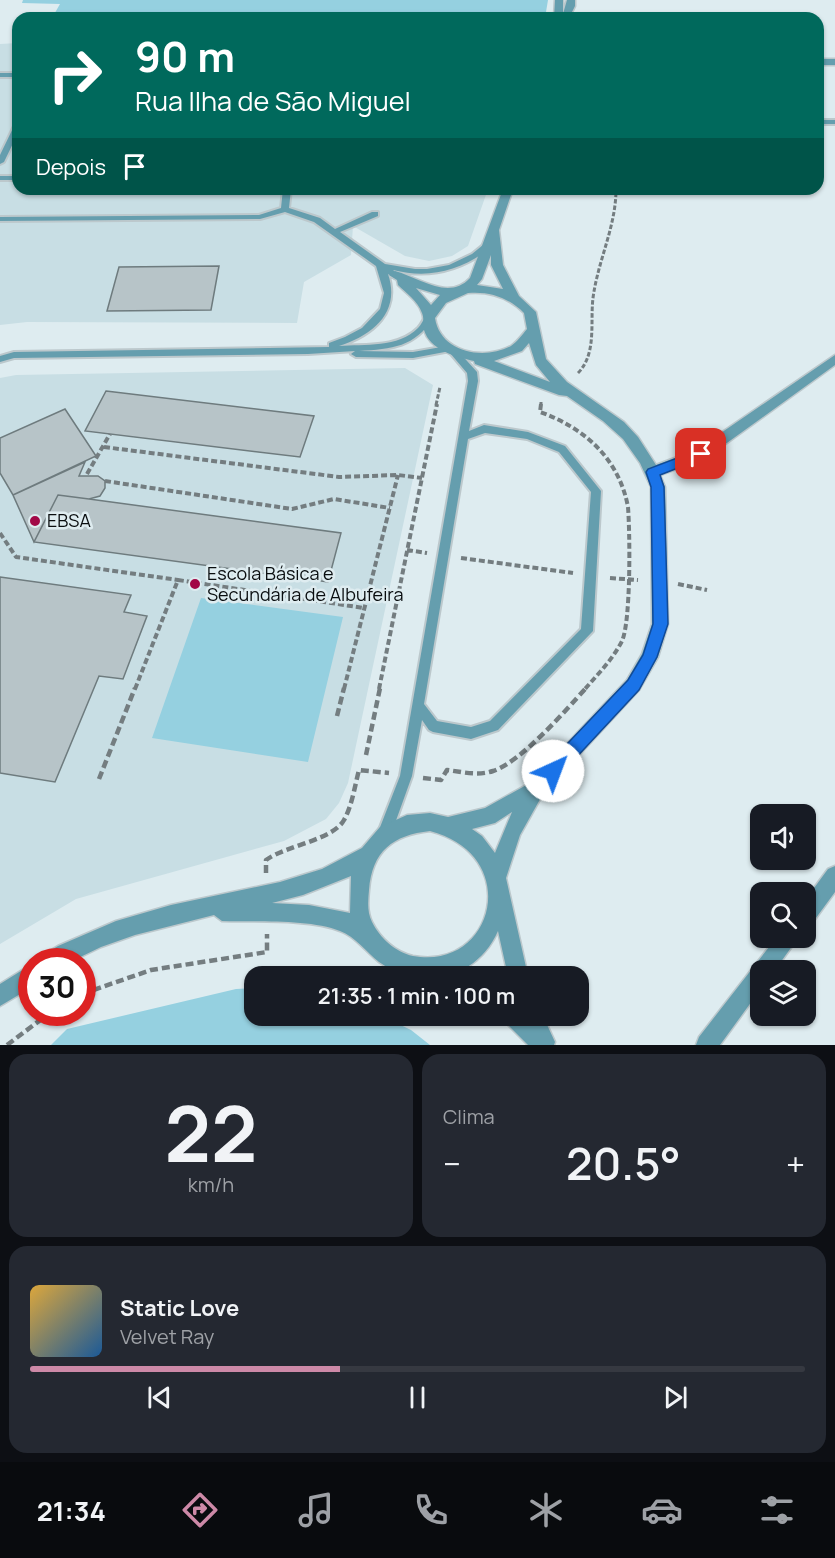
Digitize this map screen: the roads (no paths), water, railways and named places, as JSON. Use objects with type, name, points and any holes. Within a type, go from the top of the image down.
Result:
[{"type":"street","points":[[466,290],[476,279],[486,248],[495,232],[506,195]]},
{"type":"street","points":[[450,966],[476,949],[492,927],[497,885],[512,831],[537,788],[633,685],[644,666],[660,624],[658,487],[653,472],[628,435],[565,390],[543,365],[532,331],[530,312],[513,297],[497,265],[495,232]]},
{"type":"street","points":[[395,275],[424,287],[452,294]]},
{"type":"street","points":[[395,275],[422,301],[430,316],[433,335],[451,351],[565,390]]},
{"type":"street","points":[[430,316],[442,300],[466,290],[490,290],[513,297]]},
{"type":"street","points":[[472,358],[488,358],[510,352],[527,341],[532,331]]},
{"type":"street","points":[[653,472],[701,454],[835,359]]},
{"type":"street","points":[[452,825],[488,816],[537,788]]},
{"type":"street","points":[[71,948],[186,911],[266,897],[304,886],[343,872],[367,856],[383,837],[404,825],[428,821],[452,825],[468,834],[486,853],[497,885],[516,966]]},
{"type":"street","points":[[367,856],[357,887],[358,913],[364,928],[378,948]]},
{"type":"street","points":[[816,902],[835,876]]},
{"type":"street","points":[[186,911],[298,914],[346,922],[399,963],[410,966]]},
{"type":"street","points":[[771,960],[780,948]]},
{"type":"street","points":[[0,996],[18,984]]},
{"type":"street","points":[[707,1045],[750,988]]},
{"type":"street","points":[[524,1026],[544,1045]]},
{"type":"street","points":[[537,1026],[544,1045]]},
{"type":"lane","points":[[0,162],[12,138]]},
{"type":"lane","points":[[285,209],[287,195]]},
{"type":"lane","points":[[0,219],[260,217],[285,209],[317,220],[395,275]]},
{"type":"lane","points":[[334,232],[375,214]]},
{"type":"lane","points":[[379,263],[411,271],[451,269],[470,261],[486,248]]},
{"type":"lane","points":[[308,351],[339,343],[361,332],[376,319],[387,303],[385,277],[379,263]]},
{"type":"lane","points":[[0,359],[14,355],[308,351],[390,346],[421,330],[430,316]]},
{"type":"lane","points":[[308,351],[392,355],[451,351],[472,372],[464,437],[406,776],[383,837]]},
{"type":"lane","points":[[417,704],[433,726],[471,733],[494,726],[587,631],[596,491],[562,449],[528,436],[484,429],[464,437]]},
{"type":"place","name":"EBSA","points":[[35,521]]},
{"type":"place","name":"Escola Básica e Secundária de Albufeira","points":[[195,584]]}]
